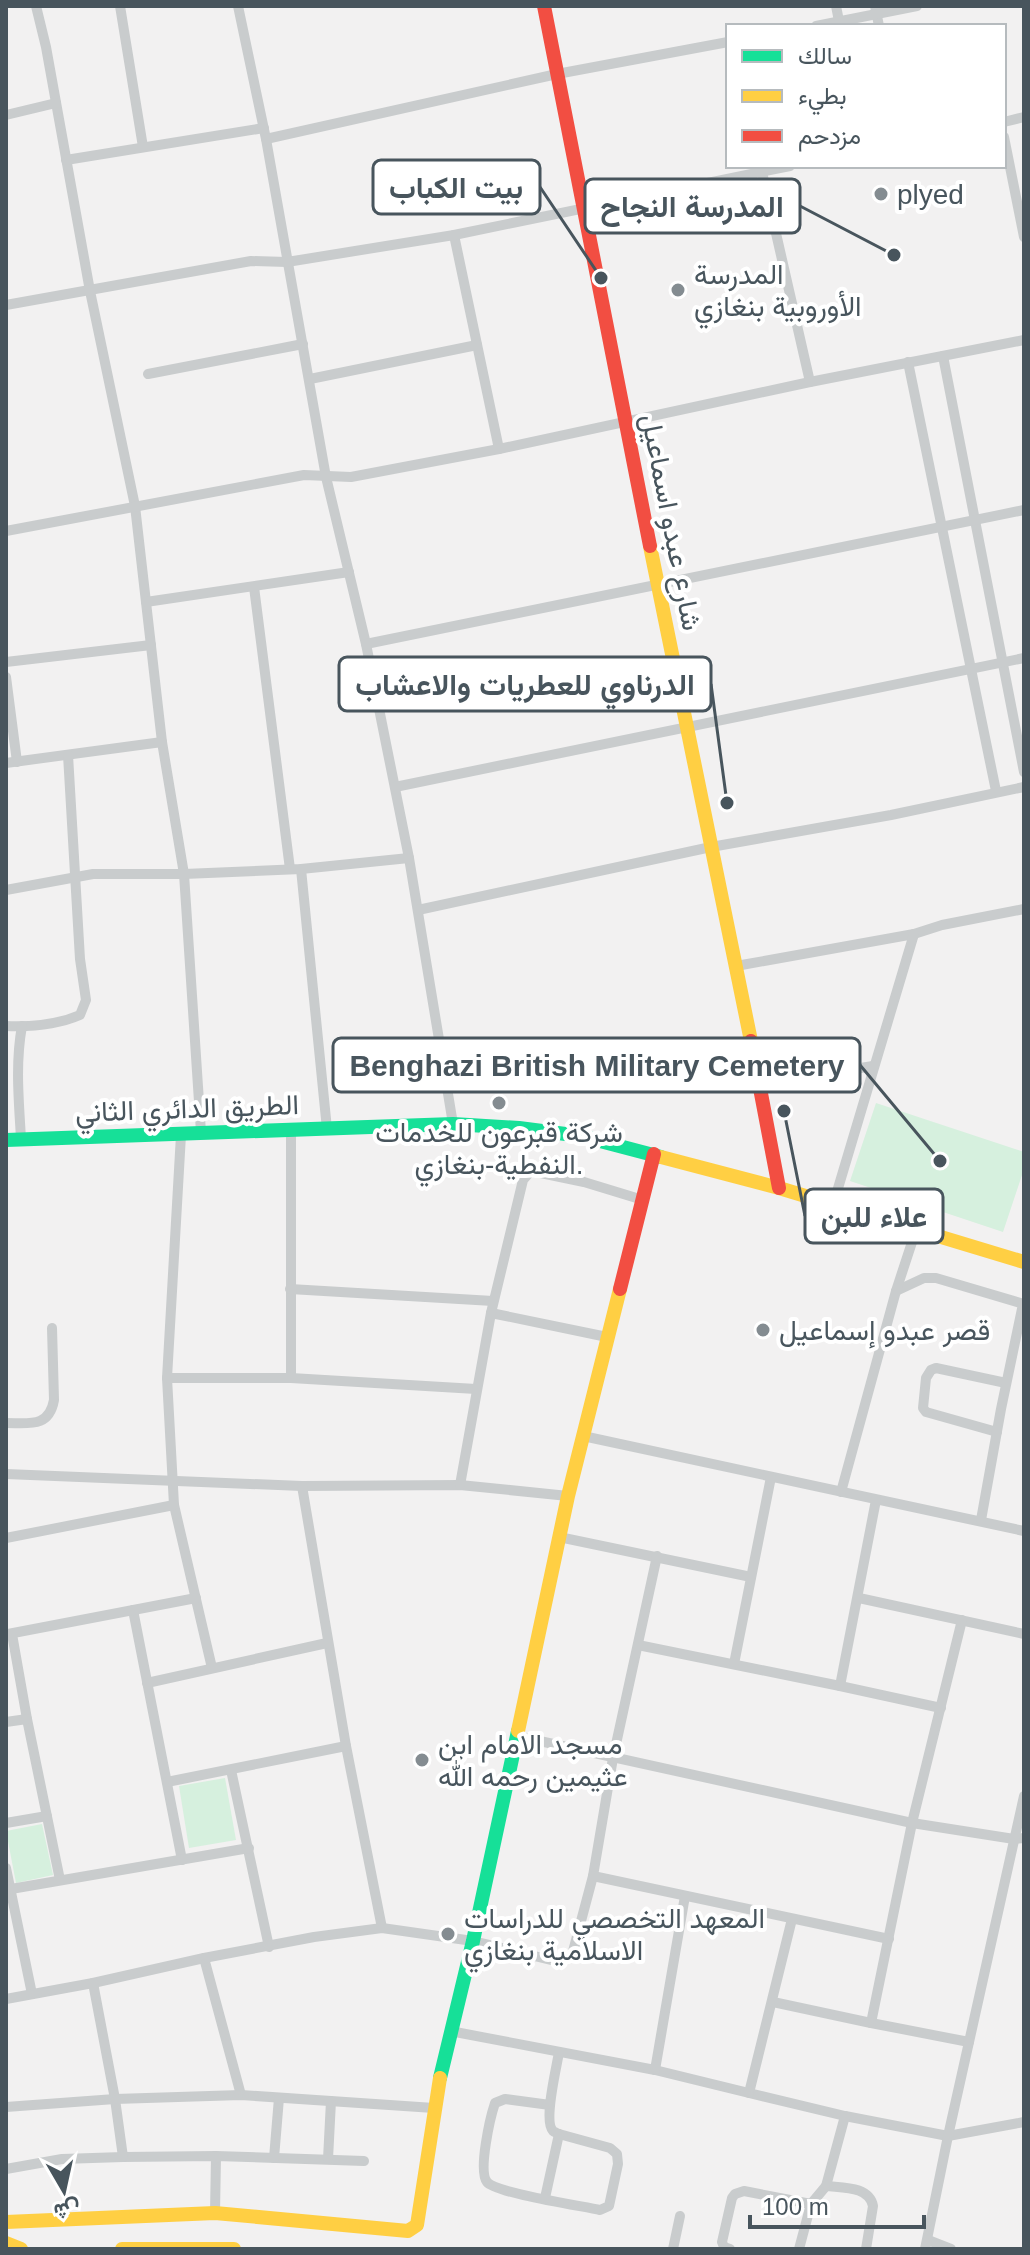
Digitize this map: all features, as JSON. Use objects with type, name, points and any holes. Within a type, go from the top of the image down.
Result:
[{"type":"street","points":[[36,6],[135,506],[162,742],[184,874],[201,1132]]},
{"type":"street","points":[[120,6],[143,147]]},
{"type":"street","points":[[238,6],[265,134],[326,477],[366,644],[409,858],[453,1124]]},
{"type":"street","name":"شارع عبدو اسماعيل","points":[[544,6],[779,1188]]},
{"type":"street","points":[[836,6],[840,24],[876,10],[917,6]]},
{"type":"street","points":[[66,160],[143,147],[265,134],[726,42]]},
{"type":"street","points":[[6,115],[56,103]]},
{"type":"street","points":[[1006,147],[1023,231]]},
{"type":"street","points":[[6,305],[251,261],[287,262],[454,235],[781,168]]},
{"type":"street","points":[[762,172],[810,382]]},
{"type":"street","points":[[454,235],[499,449]]},
{"type":"street","points":[[6,531],[296,476],[351,477],[1024,340]]},
{"type":"street","points":[[148,374],[303,344]]},
{"type":"street","points":[[310,379],[477,345]]},
{"type":"street","points":[[943,356],[1024,772]]},
{"type":"street","points":[[908,362],[996,791]]},
{"type":"street","points":[[366,644],[1024,510]]},
{"type":"street","points":[[146,602],[349,572]]},
{"type":"street","points":[[254,587],[295,869],[327,1129]]},
{"type":"street","points":[[6,662],[151,645]]},
{"type":"street","points":[[395,787],[1024,658]]},
{"type":"street","points":[[6,677],[11,763],[162,742]]},
{"type":"street","points":[[6,1026],[65,1021],[80,1015],[86,1000],[80,959],[68,755]]},
{"type":"street","points":[[418,910],[711,847],[891,815],[1024,787]]},
{"type":"street","points":[[6,890],[74,876],[295,869],[409,858]]},
{"type":"street","points":[[736,966],[914,934],[942,925],[1024,909]]},
{"type":"street","points":[[833,1205],[914,934]]},
{"type":"street","points":[[14,1140],[18,1044],[22,1026]]},
{"type":"street","points":[[760,1084],[873,1066]]},
{"type":"street","name":"الطريق الدائري الثاني","points":[[14,1140],[453,1124],[519,1128],[581,1136],[654,1154],[1024,1261]]},
{"type":"street","points":[[291,1130],[291,1378]]},
{"type":"street","points":[[181,1135],[167,1378],[172,1482],[174,1505],[212,1668]]},
{"type":"street","points":[[6,2222],[215,2213],[408,2231],[414,2229],[419,2221],[434,2108],[450,2031],[473,1941],[568,1496],[654,1154]]},
{"type":"street","points":[[460,1485],[492,1307],[526,1175],[536,1172],[584,1182],[643,1200]]},
{"type":"street","points":[[841,1492],[896,1291],[916,1230]]},
{"type":"street","points":[[896,1291],[924,1278],[936,1278],[1023,1304],[981,1520]]},
{"type":"street","points":[[290,1289],[492,1307],[607,1337]]},
{"type":"street","points":[[6,1423],[38,1422],[47,1418],[52,1410],[52,1328]]},
{"type":"street","points":[[997,1432],[926,1412],[923,1408],[926,1378],[936,1368],[1006,1383]]},
{"type":"street","points":[[167,1378],[291,1378],[476,1389]]},
{"type":"street","points":[[583,1436],[1024,1531]]},
{"type":"street","points":[[6,1474],[302,1486],[460,1485],[568,1496]]},
{"type":"street","points":[[734,1664],[771,1477]]},
{"type":"street","points":[[302,1486],[327,1643],[382,1928]]},
{"type":"street","points":[[840,1686],[876,1500]]},
{"type":"street","points":[[6,1538],[174,1505]]},
{"type":"street","points":[[559,1537],[751,1577]]},
{"type":"street","points":[[6,1999],[314,1937],[382,1928],[473,1941],[551,1960],[566,1959],[572,1955],[593,1876],[613,1758],[657,1556]]},
{"type":"street","points":[[60,1880],[9,1634],[196,1598]]},
{"type":"street","points":[[859,1598],[1024,1634]]},
{"type":"street","points":[[133,1610],[182,1860]]},
{"type":"street","points":[[871,2023],[912,1823],[962,1620]]},
{"type":"street","points":[[147,1683],[327,1643]]},
{"type":"street","points":[[638,1645],[941,1708]]},
{"type":"street","points":[[6,1722],[27,1719]]},
{"type":"street","points":[[517,1736],[912,1823],[1019,1838]]},
{"type":"street","points":[[167,1782],[346,1746]]},
{"type":"street","points":[[231,1770],[269,1947]]},
{"type":"street","points":[[951,2249],[926,2245],[969,2042],[1019,1838],[1024,1796]]},
{"type":"street","points":[[6,1823],[47,1816]]},
{"type":"street","points":[[11,1889],[249,1848]]},
{"type":"street","points":[[6,1868],[32,1994]]},
{"type":"street","points":[[593,1876],[889,1939]]},
{"type":"street","points":[[655,2070],[685,1896]]},
{"type":"street","points":[[749,2093],[792,1919]]},
{"type":"street","points":[[204,1958],[241,2095]]},
{"type":"street","points":[[93,1983],[123,2157]]},
{"type":"street","points":[[773,2002],[969,2042]]},
{"type":"street","points":[[450,2031],[655,2070],[845,2116],[948,2136],[1024,2122]]},
{"type":"street","points":[[550,2105],[505,2099],[495,2103],[483,2166],[487,2184],[514,2194],[605,2210],[609,2206],[618,2164],[617,2154],[610,2148],[559,2134],[550,2127],[550,2105],[559,2052]]},
{"type":"street","points":[[6,2107],[115,2099],[241,2095],[434,2108]]},
{"type":"street","points":[[274,2158],[279,2098]]},
{"type":"street","points":[[328,2159],[331,2101]]},
{"type":"street","points":[[799,2249],[811,2204],[826,2186],[845,2116]]},
{"type":"street","points":[[545,2198],[559,2134]]},
{"type":"street","points":[[215,2213],[216,2156]]},
{"type":"street","points":[[6,2169],[62,2159],[123,2157],[216,2156],[364,2161]]},
{"type":"street","points":[[826,2186],[852,2189],[867,2194],[872,2200],[866,2249]]},
{"type":"street","points":[[730,2249],[724,2247],[722,2242],[735,2194],[744,2191],[811,2204]]},
{"type":"street","points":[[673,2249],[680,2216]]},
{"type":"street","points":[[6,2243],[21,2249]]},
{"type":"street","points":[[122,2249],[234,2249]]},
{"type":"green space","points":[[876,1103],[1024,1152],[1024,1169],[1003,1232],[850,1181]]},
{"type":"green space","points":[[225,1778],[236,1840],[189,1848],[179,1786]]},
{"type":"green space","points":[[42,1824],[53,1875],[16,1883],[6,1831]]},
{"type":"traffic: fast","points":[[6,1140],[453,1124],[581,1136],[661,1157]]},
{"type":"traffic: fast","points":[[440,2078],[518,1731]]},
{"type":"traffic: slow","points":[[650,546],[751,1041]]},
{"type":"traffic: slow","points":[[661,1157],[779,1188],[1024,1262]]},
{"type":"traffic: slow","points":[[518,1731],[568,1496],[620,1289]]},
{"type":"traffic: slow","points":[[6,2222],[215,2213],[408,2231],[417,2225],[440,2078]]},
{"type":"traffic: slow","points":[[6,2243],[21,2249]]},
{"type":"traffic: slow","points":[[122,2249],[234,2249]]},
{"type":"traffic: jam","points":[[544,6],[650,546]]},
{"type":"traffic: jam","points":[[751,1041],[779,1188]]},
{"type":"traffic: jam","points":[[620,1289],[654,1154]]},
{"type":"place","name":"plyed","points":[[881,194]]},
{"type":"place","name":"المدرسة النجاح","points":[[894,255]]},
{"type":"place","name":"بيت الكباب","points":[[601,278]]},
{"type":"place","name":"المدرسة الأوروبية بنغازي","points":[[678,290]]},
{"type":"place","name":"الدرناوي للعطريات والاعشاب","points":[[727,803]]},
{"type":"place","name":"شركة قبرعون للخدمات النفطية-بنغازي.","points":[[499,1103]]},
{"type":"place","name":"علاء للبن","points":[[784,1111]]},
{"type":"place","name":"Benghazi British Military Cemetery","points":[[940,1161]]},
{"type":"place","name":"قصر عبدو إسماعيل","points":[[763,1330]]},
{"type":"place","name":"مسجد الامام ابن عثيمين رحمه الله","points":[[422,1760]]},
{"type":"place","name":"المعهد التخصصي للدراسات الاسلامية بنغازي","points":[[448,1934]]}]
